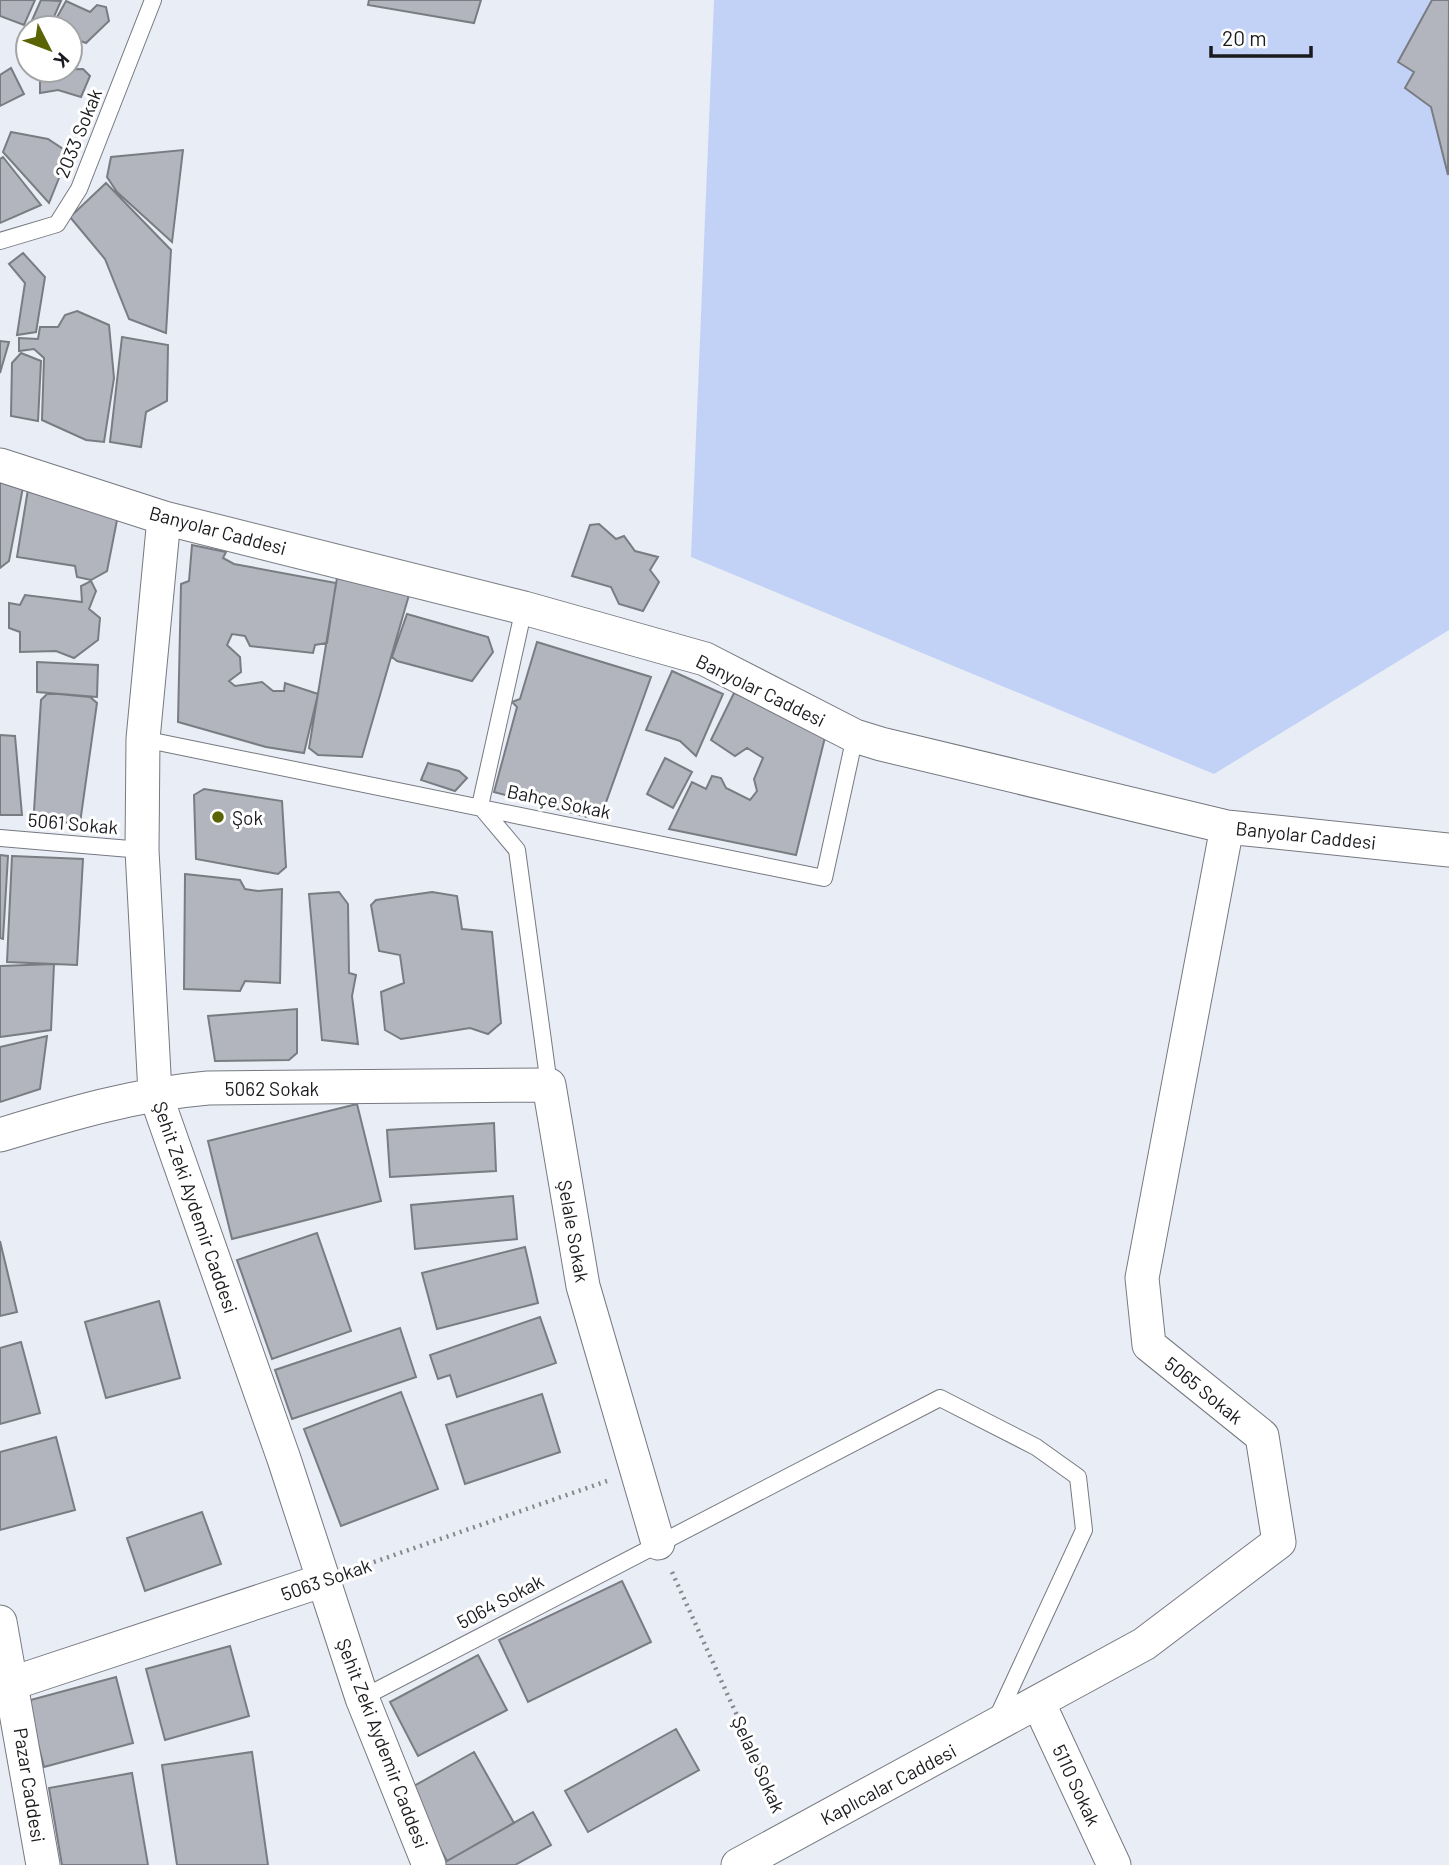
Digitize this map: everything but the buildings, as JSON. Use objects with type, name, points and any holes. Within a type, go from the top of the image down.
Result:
[{"type":"street","name":"Banyolar Caddesi","points":[[0,465],[164,517],[524,608],[705,659],[855,736],[1227,827],[1449,850]]},
{"type":"street","name":"Şehit Zeki Aydemir Caddesi","points":[[164,517],[144,739],[142,850],[156,1093],[362,1698],[429,1865]]},
{"type":"street","name":"5065 Sokak","points":[[1039,1704],[1144,1644],[1279,1542],[1262,1436],[1149,1345],[1142,1278],[1227,827]]},
{"type":"street","name":"5062 Sokak","points":[[0,1135],[88,1108],[156,1093],[208,1088],[549,1085]]},
{"type":"street","name":"Şelale Sokak","points":[[549,1085],[583,1286],[658,1543]]},
{"type":"street","name":"5063 Sokak","points":[[13,1683],[324,1580]]},
{"type":"street","name":"Pazar Caddesi","points":[[0,1622],[13,1683],[43,1865]]},
{"type":"street","name":"Kaplıcalar Caddesi","points":[[738,1865],[1039,1704]]},
{"type":"street","name":"5110 Sokak","points":[[1039,1704],[1114,1865]]},
{"type":"lane","name":"2033 Sokak","points":[[0,241],[57,224],[79,189],[153,0]]},
{"type":"lane","points":[[480,806],[524,608]]},
{"type":"lane","name":"Bahçe Sokak","points":[[144,739],[824,878],[855,736]]},
{"type":"lane","name":"Şelale Sokak","points":[[480,806],[517,850],[549,1085]]},
{"type":"lane","name":"5061 Sokak","points":[[0,838],[142,850]]},
{"type":"lane","name":"5064 Sokak","points":[[362,1698],[940,1398],[1035,1447],[1078,1477],[1084,1530],[992,1728]]},
{"type":"path","name":"5063 Sokak","points":[[324,1580],[637,1470]]},
{"type":"path","name":"Şelale Sokak","points":[[658,1543],[792,1836]]},
{"type":"shaded area","points":[[714,0],[1449,0],[1449,630],[1214,774],[691,557]]},
{"type":"place","name":"Şok","points":[[218,817]]}]
